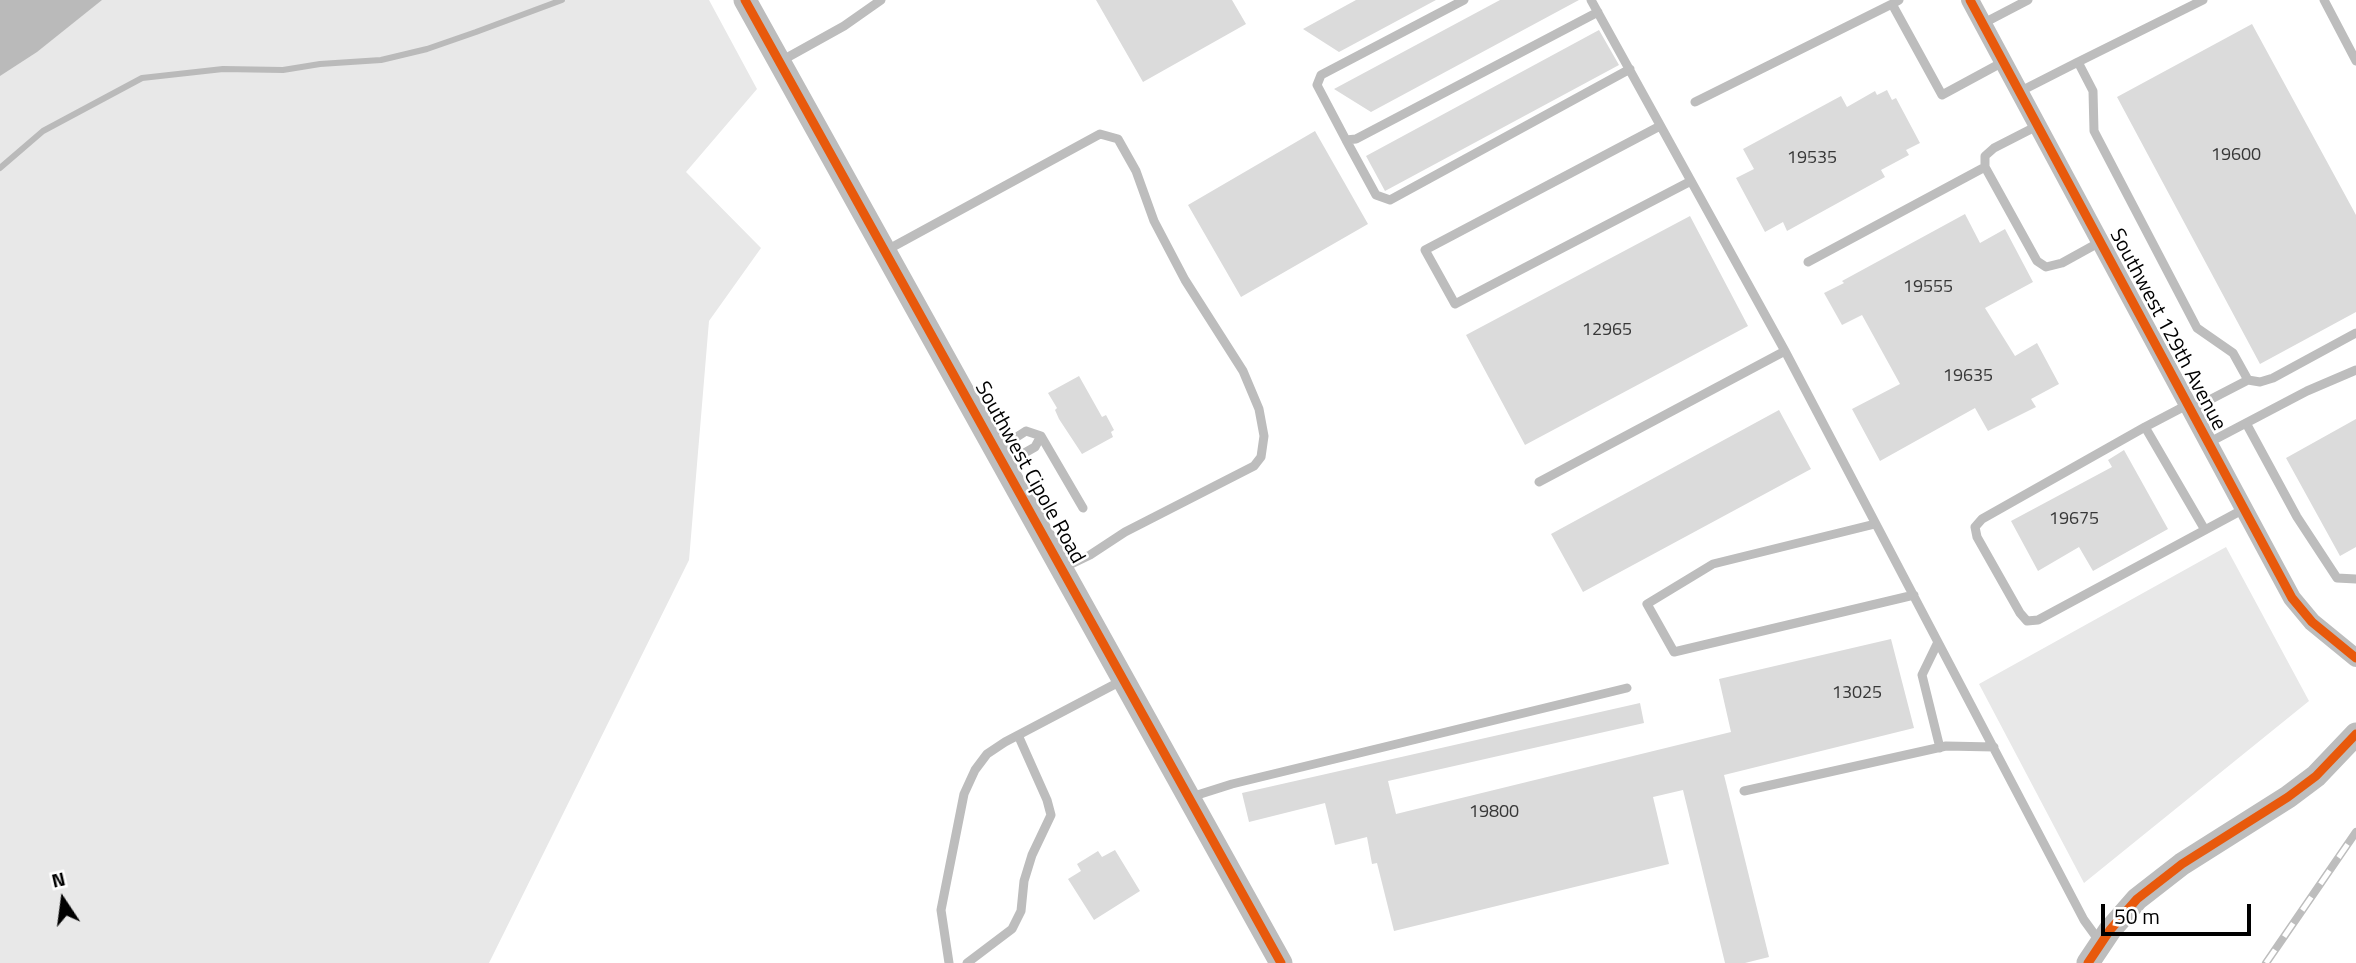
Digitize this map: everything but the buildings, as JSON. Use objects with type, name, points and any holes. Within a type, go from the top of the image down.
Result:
[{"type":"street","name":"Southwest Cipole Road","points":[[745,0],[1281,963]]},
{"type":"street","name":"Southwest 129th Avenue","points":[[1970,0],[2292,598],[2312,622],[2356,658]]},
{"type":"street","points":[[2088,963],[2122,915],[2150,888],[2182,864],[2288,797],[2316,775],[2356,734]]},
{"type":"lane","points":[[779,61],[844,26],[881,0]]},
{"type":"lane","points":[[1464,0],[1321,75],[1317,85],[1377,195],[1390,200],[1630,69]]},
{"type":"lane","points":[[1591,0],[1785,351],[2084,920],[2101,943]]},
{"type":"lane","points":[[1982,24],[2028,0]]},
{"type":"lane","points":[[2019,92],[2203,0]]},
{"type":"lane","points":[[2324,0],[2356,61]]},
{"type":"lane","points":[[1696,103],[1896,2],[1942,95],[2003,62]]},
{"type":"lane","points":[[1346,140],[1356,139],[1598,12]]},
{"type":"lane","points":[[2078,62],[2093,90],[2094,131],[2197,328],[2234,353],[2248,380]]},
{"type":"lane","points":[[1660,126],[1425,250],[1455,304],[1691,181]]},
{"type":"lane","points":[[2037,126],[1984,156],[1985,167],[2036,261],[2046,267],[2062,263],[2100,242]]},
{"type":"lane","points":[[886,250],[1100,134],[1118,139],[1136,172],[1154,221],[1185,280],[1243,371],[1259,409],[1264,436],[1261,457],[1254,466],[1125,532],[1090,555],[1062,569]]},
{"type":"lane","points":[[1808,262],[1985,167]]},
{"type":"lane","points":[[2244,509],[2038,620],[2027,621],[1977,537],[1975,527],[1982,519],[2145,427],[2248,380],[2260,382],[2273,378],[2356,333]]},
{"type":"lane","points":[[1539,482],[1785,351]]},
{"type":"lane","points":[[2208,443],[2307,391],[2356,370]]},
{"type":"lane","points":[[2246,423],[2297,517],[2337,578],[2356,579]]},
{"type":"lane","points":[[2145,427],[2205,530]]},
{"type":"lane","points":[[1000,456],[1012,440],[1026,431],[1041,436],[1083,508]]},
{"type":"lane","points":[[1000,456],[1021,455],[1035,447],[1041,436]]},
{"type":"lane","points":[[1875,524],[1713,564],[1647,604],[1674,652],[1914,595]]},
{"type":"lane","points":[[1938,642],[1922,675],[1940,748]]},
{"type":"lane","points":[[949,963],[941,911],[964,794],[975,771],[987,754],[1123,680]]},
{"type":"lane","points":[[1190,798],[1232,783],[1627,688]]},
{"type":"lane","points":[[967,963],[1012,929],[1021,911],[1024,881],[1032,855],[1051,816],[1047,800],[1018,735]]},
{"type":"lane","points":[[1744,791],[1940,748],[1994,747]]},
{"type":"shaded area","points":[[0,0],[709,0],[757,89],[686,172],[761,248],[709,321],[689,560],[489,963],[0,963]]},
{"type":"shaded area","points":[[0,0],[102,0],[37,52],[0,76]]},
{"type":"shaded area","points":[[2226,547],[2309,701],[2084,883],[1979,684]]},
{"type":"waterway","points":[[0,168],[43,131],[142,78],[223,69],[283,70],[320,64],[381,60],[427,49],[562,0]]},
{"type":"railway","points":[[2266,963],[2356,832]]},
{"type":"cycle path","points":[[745,0],[1281,963]]},
{"type":"cycle path","points":[[1970,0],[2292,598],[2312,622],[2356,658]]},
{"type":"cycle path","points":[[2088,963],[2110,930],[2137,899],[2182,864],[2288,797],[2316,776],[2356,734]]}]
